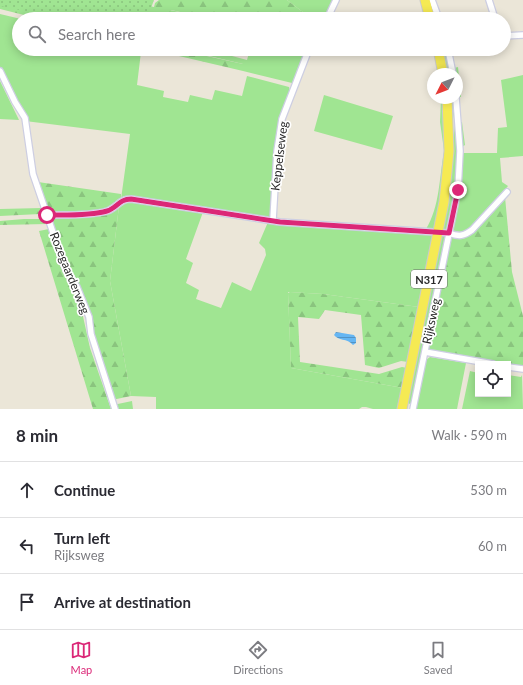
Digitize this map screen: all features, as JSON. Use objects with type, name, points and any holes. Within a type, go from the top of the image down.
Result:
[{"type":"main road","points":[[425,0],[428,12]]},
{"type":"main road","points":[[440,56],[443,68]]},
{"type":"main road","name":"Rijksweg","points":[[402,408],[444,202],[449,162],[447,104]]},
{"type":"street","points":[[330,12],[336,0]]},
{"type":"street","points":[[432,0],[436,12]]},
{"type":"street","points":[[489,0],[493,12]]},
{"type":"street","points":[[511,35],[523,34]]},
{"type":"street","name":"Keppelseweg","points":[[273,220],[277,151],[282,120],[306,56]]},
{"type":"street","points":[[449,56],[452,68]]},
{"type":"street","name":"Rozegaarderweg","points":[[0,71],[15,102],[25,118],[33,174],[66,270],[77,287],[89,317],[91,334],[115,409]]},
{"type":"street","name":"Rijksweg","points":[[402,408],[413,408],[458,190],[460,151],[456,104]]},
{"type":"street","points":[[47,215],[100,213],[109,210],[123,199],[131,199],[280,222],[466,235],[507,192]]},
{"type":"street","points":[[425,352],[476,361]]},
{"type":"street","points":[[511,367],[523,369]]},
{"type":"green space","points":[[0,0],[120,0],[154,7],[155,3],[159,0],[287,0],[303,12],[180,12],[171,10],[171,12],[12,12],[0,9]]},
{"type":"green space","points":[[0,0],[154,0],[150,12],[30,12],[0,6]]},
{"type":"green space","points":[[287,0],[334,0],[328,12],[303,12]]},
{"type":"green space","points":[[0,14],[12,17],[12,56],[141,56],[137,85],[164,91],[163,97],[188,102],[190,95],[212,100],[215,90],[242,96],[247,76],[289,87],[290,91],[283,112],[271,216],[269,218],[124,196],[121,199],[130,134],[25,121],[0,72]]},
{"type":"green space","points":[[179,56],[207,56],[243,64],[243,71]]},
{"type":"green space","points":[[209,56],[232,56],[247,60],[248,56],[304,56],[294,82],[292,83],[243,71],[243,64]]},
{"type":"green space","points":[[442,56],[447,56],[450,68],[445,68]]},
{"type":"green space","points":[[523,75],[523,156],[500,158],[502,182],[508,186],[473,227],[462,232],[451,230],[454,216],[460,122],[462,122],[465,145],[462,147],[462,153],[497,153],[498,128],[507,127],[501,80]]},
{"type":"green space","points":[[0,81],[19,120],[0,119]]},
{"type":"green space","points":[[324,95],[393,116],[382,150],[314,131]]},
{"type":"green space","points":[[441,104],[444,104],[443,124],[446,150],[444,150],[440,122]]},
{"type":"green space","points":[[451,104],[454,104],[458,153],[455,197],[448,229],[446,231],[444,230],[443,225],[452,152],[454,152],[452,150],[455,124]]},
{"type":"green space","points":[[444,152],[446,152],[446,160],[436,229],[430,230],[426,229],[431,220],[437,201]]},
{"type":"green space","points":[[38,182],[121,194],[121,199],[108,209],[98,211],[48,212],[45,198]]},
{"type":"green space","points":[[505,197],[512,272],[523,316],[523,367],[511,365],[511,361],[487,361],[427,351],[451,237],[461,239],[465,238]]},
{"type":"green space","points":[[125,201],[203,212],[186,259],[193,263],[186,283],[199,290],[196,299],[221,308],[232,282],[251,291],[266,255],[265,249],[259,243],[268,222],[432,235],[433,238],[419,307],[323,294],[288,292],[291,368],[403,388],[399,409],[373,409],[362,407],[359,409],[156,409],[156,397],[131,396],[110,281],[119,206]]},
{"type":"green space","points":[[119,206],[110,281],[131,396],[112,400],[85,308],[64,265],[51,217],[103,215],[111,212]]},
{"type":"green space","points":[[42,208],[43,212],[40,214],[0,216],[0,209]]},
{"type":"green space","points":[[44,219],[47,224],[0,225],[0,221]]},
{"type":"green space","points":[[49,229],[58,261],[82,312],[90,348],[111,409],[93,409],[39,231]]},
{"type":"green space","points":[[447,235],[413,402],[409,404],[408,402],[440,236]]},
{"type":"green space","points":[[288,293],[323,294],[419,307],[408,362],[401,361],[379,368],[365,365],[361,315],[325,310],[319,319],[298,317],[300,362],[379,374],[402,367],[407,368],[403,388],[291,368]]},
{"type":"green space","points":[[430,357],[466,363],[457,409],[416,409],[426,360]]},
{"type":"green space","points":[[470,371],[475,372],[475,397],[511,397],[511,375],[521,377],[522,375],[523,409],[462,409]]},
{"type":"green space","points":[[132,401],[133,409],[115,409],[113,405]]},
{"type":"water","points":[[336,332],[354,335],[356,338],[356,343],[353,345],[348,341],[336,337],[334,335]]},
{"type":"route","points":[[47,215],[100,213],[115,207],[123,199],[131,199],[280,222],[449,233],[458,190]]}]
